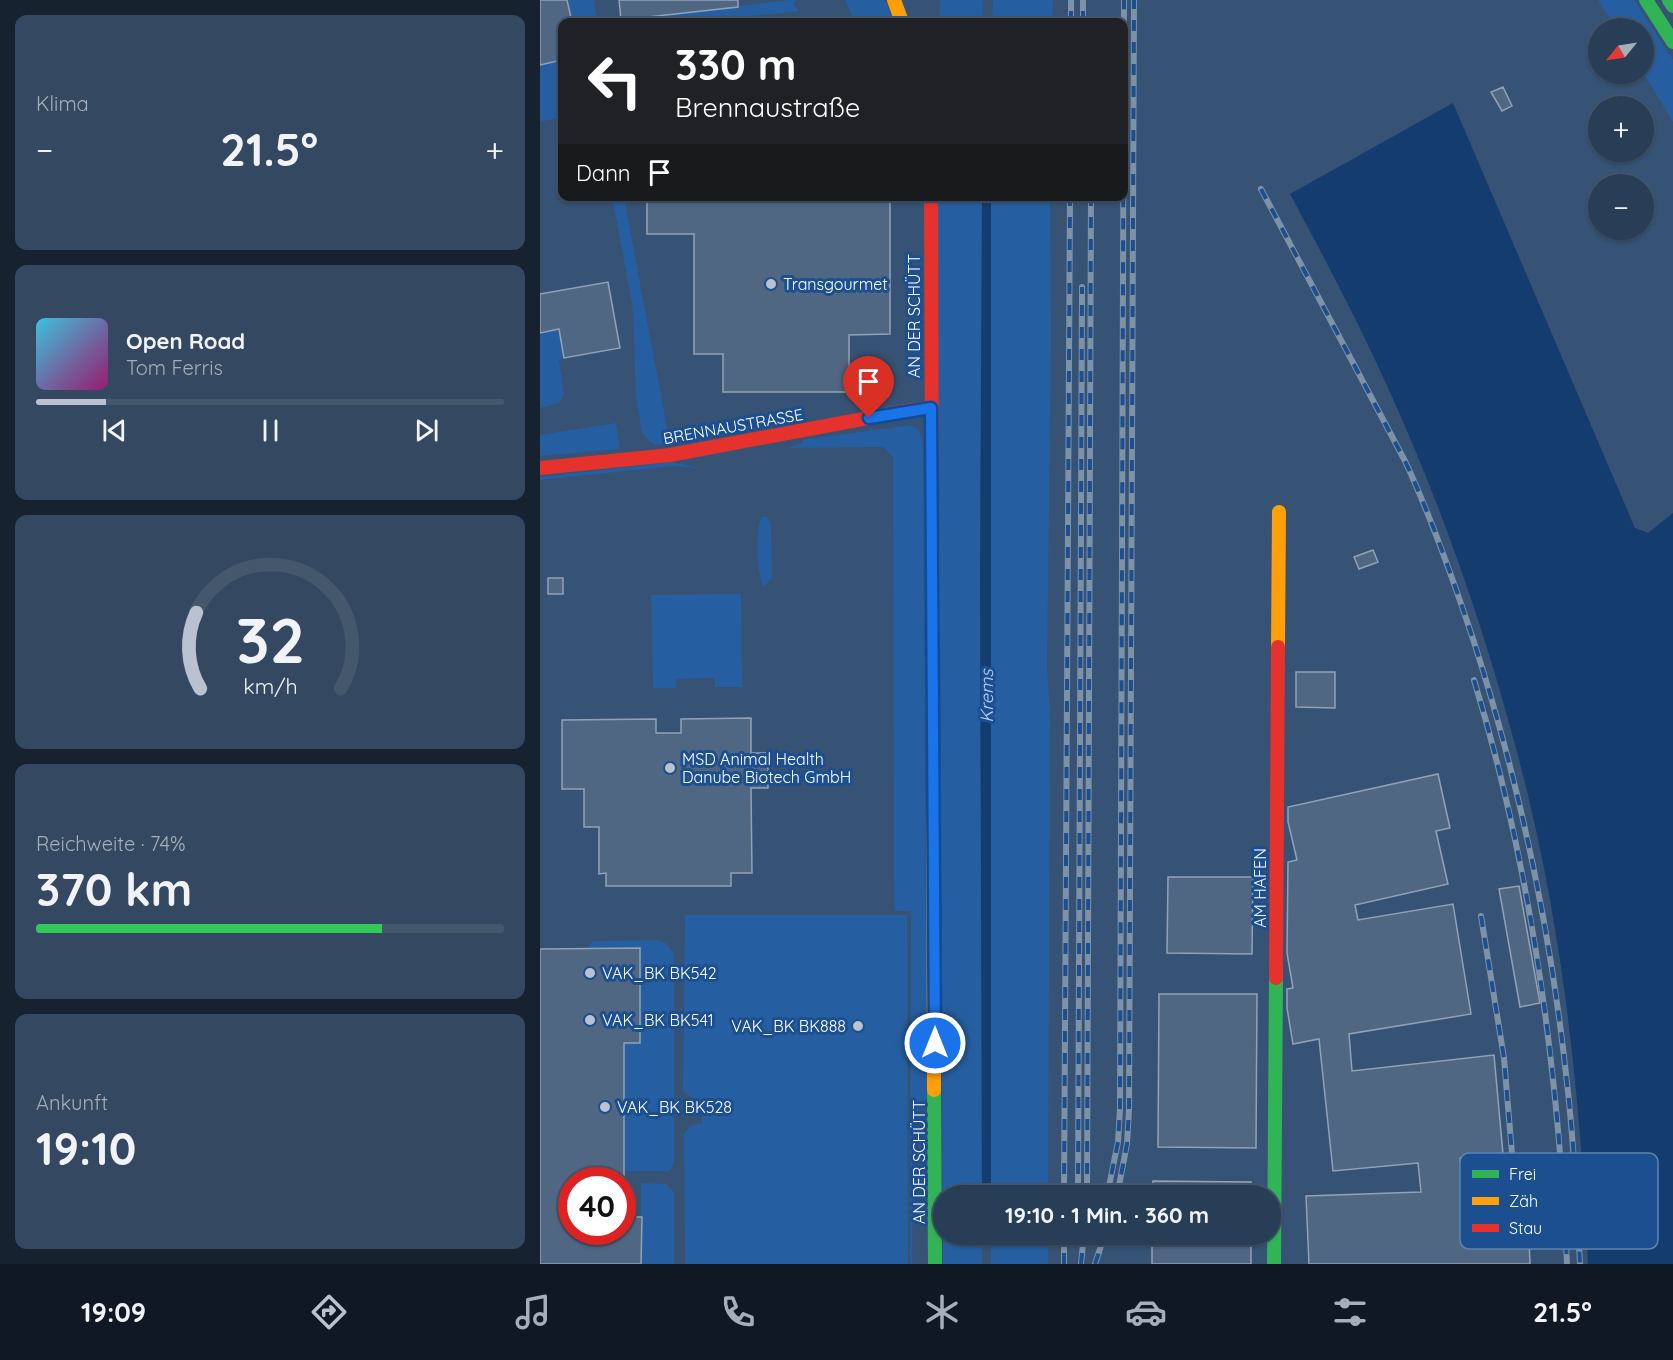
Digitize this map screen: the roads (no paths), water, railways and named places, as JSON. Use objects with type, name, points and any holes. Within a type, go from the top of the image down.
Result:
[{"type":"main road","points":[[894,0],[901,18]]},
{"type":"main road","points":[[1646,0],[1673,42]]},
{"type":"main road","points":[[1669,0],[1673,6]]},
{"type":"main road","name":"AN DER SCHÜTT","points":[[931,201],[935,1264]]},
{"type":"main road","name":"BRENNAUSTRASSE","points":[[540,468],[670,455],[931,408]]},
{"type":"main road","name":"AM HAFEN","points":[[1274,1264],[1279,512]]},
{"type":"water","points":[[1453,103],[1635,528],[1648,533],[1673,513],[1673,1264],[1588,1264],[1587,1249],[1658,1249],[1658,1153],[1581,1153],[1569,1028],[1552,911],[1528,795],[1485,640],[1450,539],[1411,439],[1366,340],[1290,194]]},
{"type":"water","name":"Krems","points":[[982,201],[991,201],[991,1185],[982,1185],[980,576]]},
{"type":"railway","points":[[1071,0],[1071,18]]},
{"type":"railway","points":[[1083,0],[1083,18]]},
{"type":"railway","points":[[1124,0],[1124,18]]},
{"type":"railway","points":[[1119,1185],[1127,1144],[1129,1110],[1134,0]]},
{"type":"railway","points":[[1261,189],[1405,461],[1450,572],[1473,639],[1505,748],[1543,914],[1560,1027],[1573,1153]]},
{"type":"railway","points":[[1064,1185],[1070,201]]},
{"type":"railway","points":[[1087,1185],[1091,201]]},
{"type":"railway","points":[[1109,1185],[1118,1142],[1120,1109],[1123,201]]},
{"type":"railway","points":[[1078,1185],[1082,287]]},
{"type":"railway","points":[[1474,680],[1512,824],[1527,896],[1549,1042],[1560,1153]]},
{"type":"railway","points":[[1481,916],[1504,1058],[1512,1153]]},
{"type":"railway","points":[[1064,1245],[1064,1264]]},
{"type":"railway","points":[[1081,1264],[1083,1245]]},
{"type":"railway","points":[[1095,1264],[1101,1245]]},
{"type":"railway","points":[[1566,1249],[1567,1264]]},
{"type":"railway","points":[[1579,1249],[1580,1264]]},
{"type":"place","name":"Transgourmet","points":[[771,284]]},
{"type":"place","name":"MSD Animal Health Danube Biotech GmbH","points":[[670,768]]},
{"type":"place","name":"VAK_BK BK542","points":[[590,973]]},
{"type":"place","name":"VAK_BK BK541","points":[[590,1020]]},
{"type":"place","name":"VAK_BK BK888","points":[[858,1026]]},
{"type":"place","name":"VAK_BK BK528","points":[[605,1107]]}]
